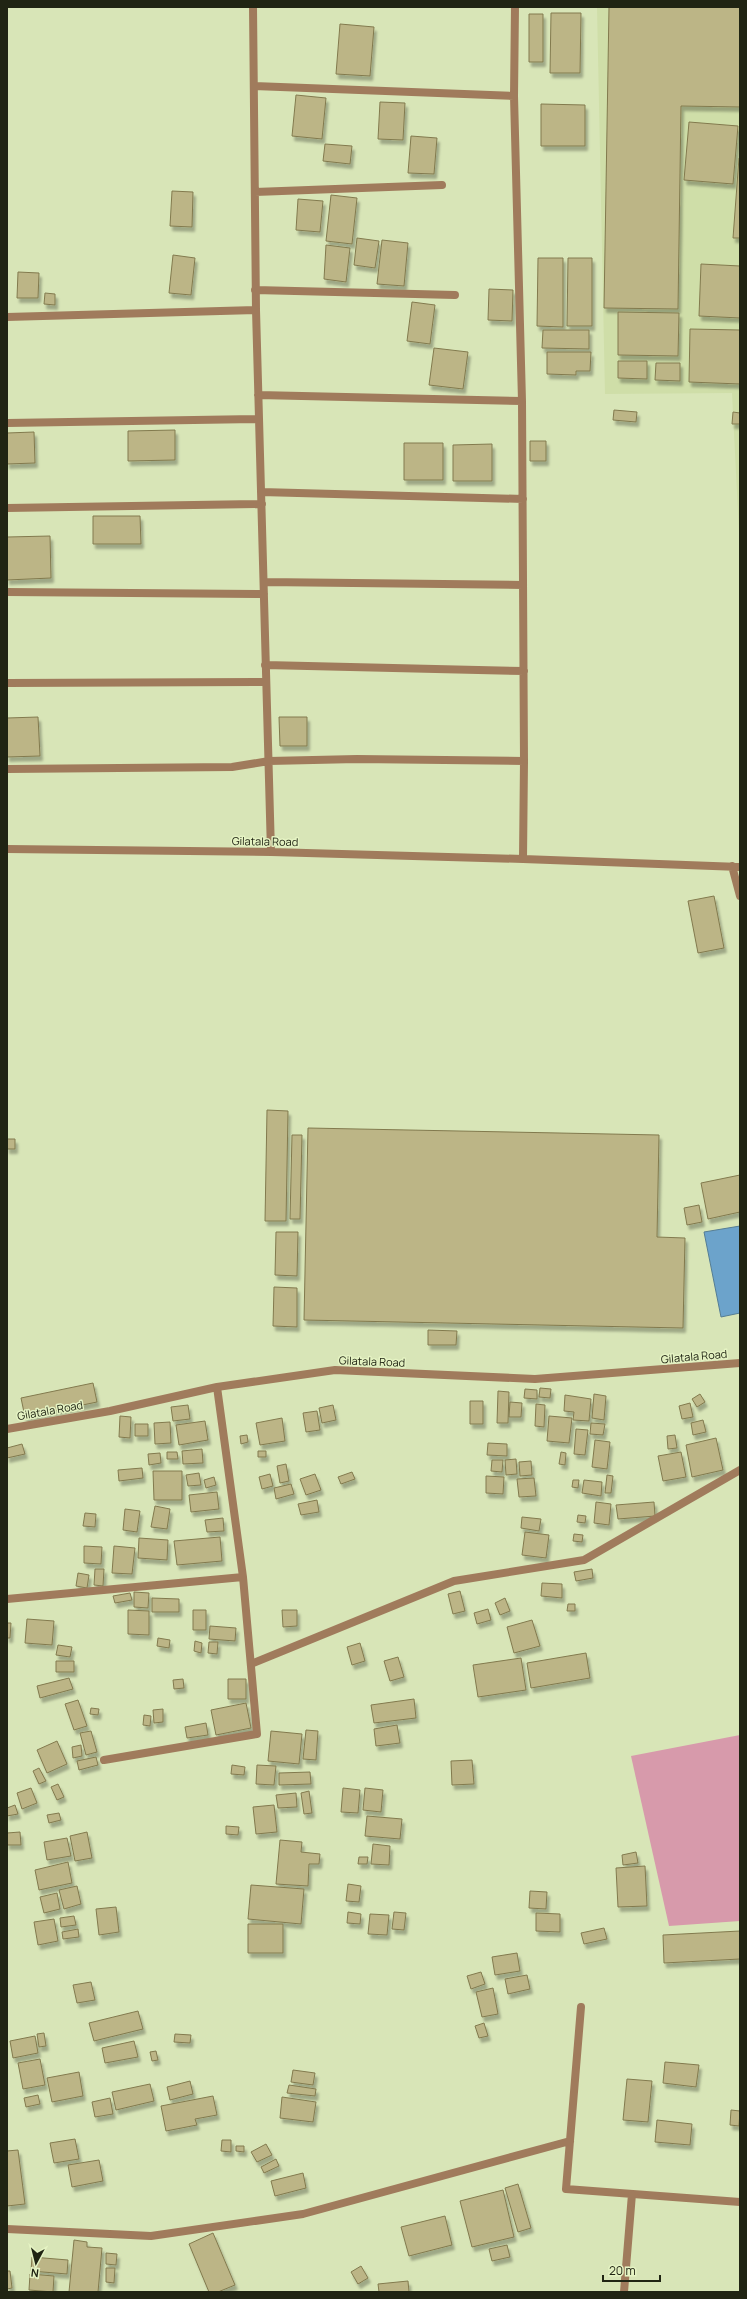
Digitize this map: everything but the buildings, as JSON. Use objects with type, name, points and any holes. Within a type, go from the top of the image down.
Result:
[{"type":"street","points":[[253,7],[256,310],[264,582],[265,682],[269,761],[271,852]]},
{"type":"street","points":[[515,7],[514,96],[523,499],[523,859]]},
{"type":"street","points":[[254,86],[514,96]]},
{"type":"street","points":[[255,192],[442,185]]},
{"type":"street","points":[[256,290],[455,295]]},
{"type":"street","points":[[7,317],[256,310]]},
{"type":"street","points":[[258,395],[522,401]]},
{"type":"street","points":[[7,423],[259,419]]},
{"type":"street","points":[[261,492],[523,499]]},
{"type":"street","points":[[7,508],[262,504]]},
{"type":"street","points":[[264,582],[523,585]]},
{"type":"street","points":[[7,592],[264,594]]},
{"type":"street","points":[[265,665],[524,671]]},
{"type":"street","points":[[7,683],[265,682]]},
{"type":"street","points":[[7,769],[232,767],[269,761],[357,759],[524,761]]},
{"type":"street","name":"Gilatala Road","points":[[7,849],[271,852],[736,866]]},
{"type":"street","points":[[736,866],[740,896]]},
{"type":"street","name":"Gilatala Road","points":[[7,1429],[110,1411],[217,1387],[335,1370],[535,1379],[740,1363]]},
{"type":"street","points":[[104,1760],[257,1734],[243,1577],[217,1387]]},
{"type":"street","points":[[251,1664],[454,1581],[584,1560],[740,1470]]},
{"type":"street","points":[[7,1599],[243,1577]]},
{"type":"street","points":[[581,2007],[566,2189],[740,2202]]},
{"type":"street","points":[[7,2229],[151,2236],[303,2214],[570,2140]]},
{"type":"street","points":[[624,2292],[632,2194]]},
{"type":"shaded area","points":[[597,7],[740,7],[740,552],[732,393],[605,394]]},
{"type":"shaded area","points":[[740,1735],[740,1921],[669,1926],[631,1756]]},
{"type":"water","points":[[740,1226],[740,1313],[721,1317],[704,1232]]}]
